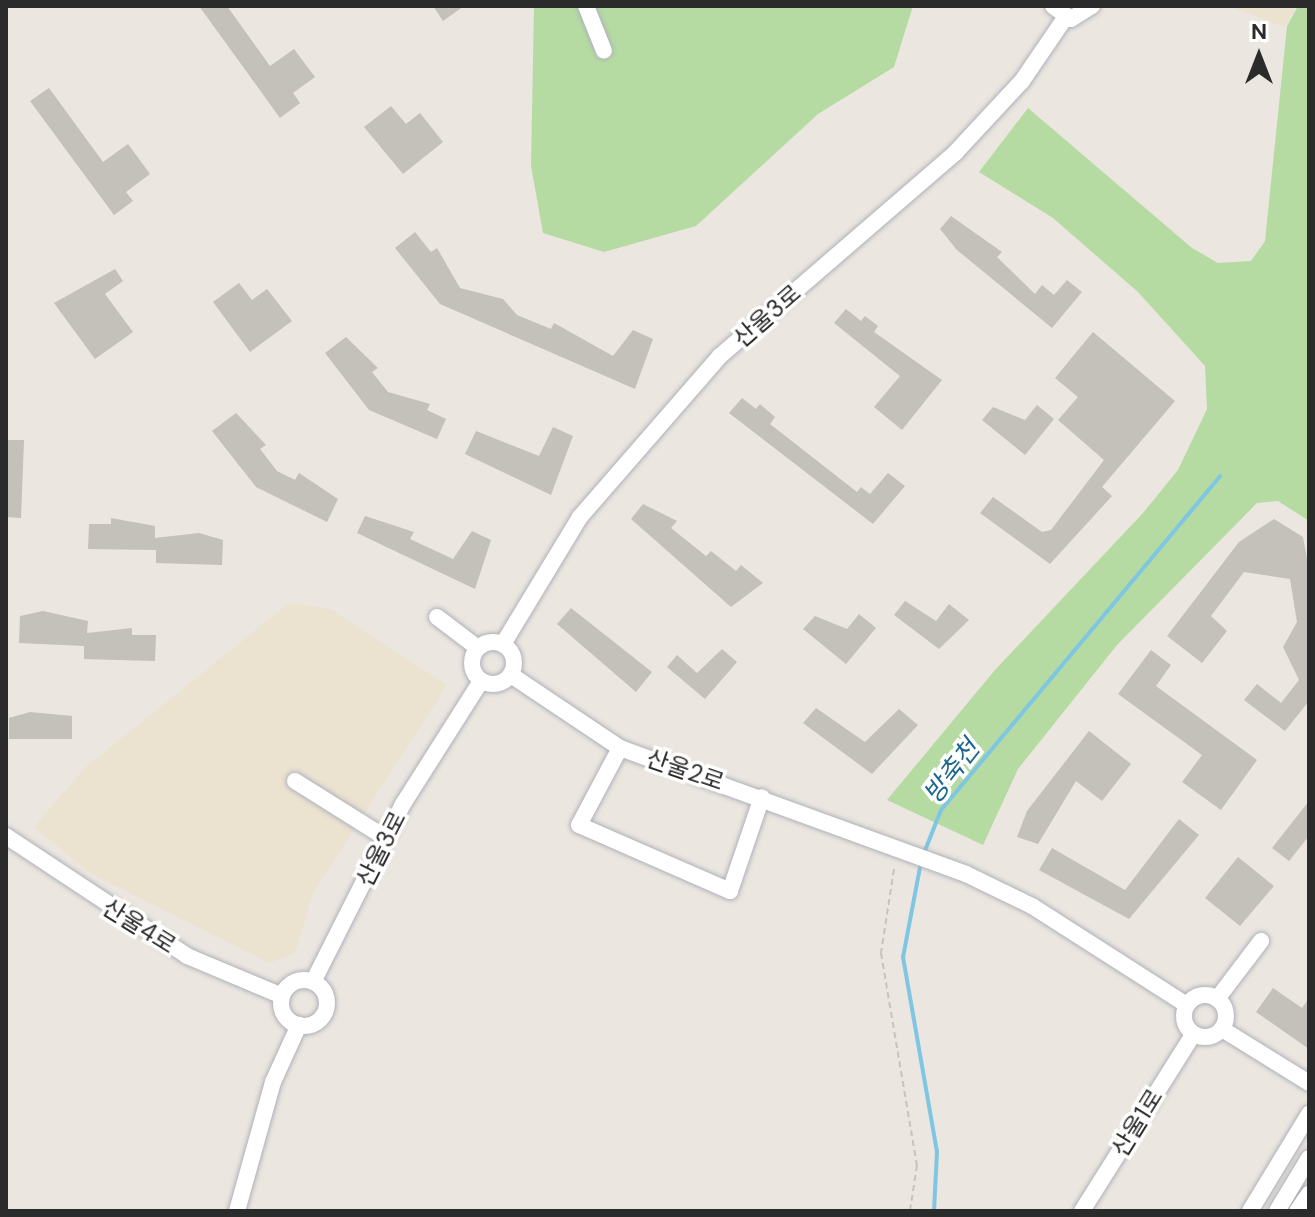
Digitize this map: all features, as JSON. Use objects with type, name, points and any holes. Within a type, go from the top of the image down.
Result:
[{"type":"street","points":[[586,6],[604,51]]},
{"type":"street","points":[[1059,12],[1078,19],[1092,6]]},
{"type":"street","name":"산울3로","points":[[503,644],[580,517],[720,356],[955,153],[1022,81],[1059,12]]},
{"type":"street","points":[[437,617],[478,648],[503,644],[514,662],[511,675],[499,684],[481,681],[472,667],[478,648]]},
{"type":"street","name":"산울2로","points":[[511,675],[620,748],[762,797],[966,874],[1032,906],[1187,1005]]},
{"type":"street","name":"산울3로","points":[[313,982],[386,838],[481,681]]},
{"type":"street","points":[[620,748],[579,825],[717,887],[730,891],[762,797]]},
{"type":"street","points":[[295,781],[386,838]]},
{"type":"street","name":"산울4로","points":[[8,843],[187,956],[282,996]]},
{"type":"street","points":[[1217,999],[1261,941]]},
{"type":"street","points":[[237,1211],[273,1082],[299,1025],[325,1012],[326,997],[313,982],[295,981],[282,996],[283,1014],[299,1025]]},
{"type":"street","points":[[1203,995],[1217,999],[1225,1010],[1222,1029],[1210,1037],[1193,1035],[1183,1019],[1187,1005],[1203,995]]},
{"type":"street","points":[[1222,1029],[1309,1083]]},
{"type":"street","name":"산울1로","points":[[1082,1211],[1193,1035]]},
{"type":"street","points":[[1250,1211],[1309,1114]]},
{"type":"street","points":[[1277,1211],[1309,1158]]},
{"type":"street","points":[[1297,1211],[1309,1194]]},
{"type":"path","points":[[894,869],[881,953],[917,1165],[910,1211]]},
{"type":"shaded area","points":[[1229,6],[1296,6],[1285,27]]},
{"type":"shaded area","points":[[289,603],[330,609],[447,685],[313,893],[295,953],[269,963],[92,874],[34,827],[86,767]]},
{"type":"green space","points":[[534,6],[913,6],[894,67],[818,114],[696,226],[604,252],[543,233],[531,166]]},
{"type":"green space","points":[[1298,6],[1309,6],[1309,521],[1278,501],[1257,503],[1117,645],[1018,769],[983,845],[887,800],[995,670],[1143,513],[1178,470],[1207,409],[1205,366],[1138,292],[1053,218],[979,172],[1028,108],[1192,248],[1218,263],[1251,261],[1265,241],[1287,26]]},
{"type":"building","points":[[199,6],[227,6],[270,66],[294,49],[315,77],[293,93],[300,103],[280,118]]},
{"type":"building","points":[[433,6],[464,6],[443,21]]},
{"type":"building","points":[[49,88],[103,162],[128,144],[150,174],[126,192],[133,201],[114,215],[30,101]]},
{"type":"building","points":[[391,106],[406,124],[420,113],[443,142],[403,174],[364,127]]},
{"type":"building","points":[[951,216],[1002,252],[997,257],[1035,294],[1042,285],[1054,295],[1067,280],[1082,292],[1052,328],[957,250],[940,229]]},
{"type":"building","points":[[415,232],[431,252],[437,248],[460,288],[503,299],[517,315],[551,329],[554,323],[613,356],[633,330],[653,339],[635,389],[440,304],[395,248]]},
{"type":"building","points":[[115,269],[123,281],[105,294],[133,332],[95,359],[54,303]]},
{"type":"building","points":[[239,283],[252,300],[267,289],[292,321],[250,352],[213,302]]},
{"type":"building","points":[[846,309],[861,321],[865,316],[878,326],[874,332],[942,380],[902,430],[874,407],[900,376],[834,323]]},
{"type":"building","points":[[1093,332],[1175,401],[1102,487],[1112,496],[1050,564],[980,513],[993,497],[1042,532],[1051,530],[1104,460],[1058,420],[1078,397],[1055,378]]},
{"type":"building","points":[[346,337],[378,368],[372,372],[388,392],[430,404],[427,410],[446,419],[437,439],[369,410],[325,353]]},
{"type":"building","points":[[742,398],[756,409],[760,404],[775,417],[770,424],[857,492],[861,487],[870,494],[888,473],[905,486],[873,524],[729,413]]},
{"type":"building","points":[[1037,405],[1054,419],[1025,455],[982,420],[993,407],[1025,420]]},
{"type":"building","points":[[236,413],[266,445],[260,449],[277,471],[295,480],[299,473],[338,499],[327,522],[256,487],[212,431]]},
{"type":"building","points":[[553,427],[573,436],[551,495],[465,454],[476,431],[539,456]]},
{"type":"building","points":[[6,440],[24,440],[21,518],[6,517]]},
{"type":"building","points":[[643,504],[677,521],[671,528],[706,556],[711,551],[736,571],[741,565],[763,583],[731,607],[631,519]]},
{"type":"building","points":[[365,516],[414,532],[410,539],[453,559],[472,531],[491,540],[475,589],[357,533]]},
{"type":"building","points":[[111,518],[155,526],[155,538],[199,533],[223,540],[222,565],[156,563],[156,550],[88,549],[89,524],[111,524]]},
{"type":"building","points":[[1274,519],[1303,537],[1309,569],[1309,701],[1285,731],[1244,700],[1257,684],[1281,703],[1299,680],[1283,647],[1297,622],[1290,579],[1244,572],[1211,616],[1227,631],[1202,663],[1167,636],[1239,542]]},
{"type":"building","points":[[905,601],[936,621],[949,604],[969,620],[939,649],[894,615]]},
{"type":"building","points":[[571,608],[652,672],[636,692],[557,624]]},
{"type":"building","points":[[43,611],[88,621],[87,633],[132,628],[132,635],[156,635],[155,661],[84,659],[84,646],[19,643],[20,616]]},
{"type":"building","points":[[859,614],[876,628],[846,664],[803,629],[815,616],[847,629]]},
{"type":"building","points":[[722,649],[737,662],[705,699],[667,667],[677,655],[697,673]]},
{"type":"building","points":[[1151,650],[1171,665],[1156,686],[1257,760],[1221,810],[1182,782],[1202,755],[1118,694]]},
{"type":"building","points":[[816,708],[865,742],[899,709],[918,725],[872,774],[803,723]]},
{"type":"building","points":[[30,712],[72,716],[72,739],[9,739],[9,718]]},
{"type":"building","points":[[1089,731],[1131,764],[1102,801],[1076,781],[1038,844],[1017,837],[1027,811]]},
{"type":"building","points":[[1309,801],[1309,836],[1289,861],[1272,848]]},
{"type":"building","points":[[1179,819],[1199,835],[1129,919],[1039,870],[1052,848],[1125,890]]},
{"type":"building","points":[[1238,857],[1274,886],[1240,926],[1205,898]]},
{"type":"building","points":[[1273,988],[1302,1008],[1309,998],[1309,1049],[1256,1012]]},
{"type":"waterway","name":"방축천","points":[[924,853],[941,810],[1220,476]]},
{"type":"waterway","name":"방축천","points":[[921,862],[903,957],[937,1152],[934,1211]]}]
